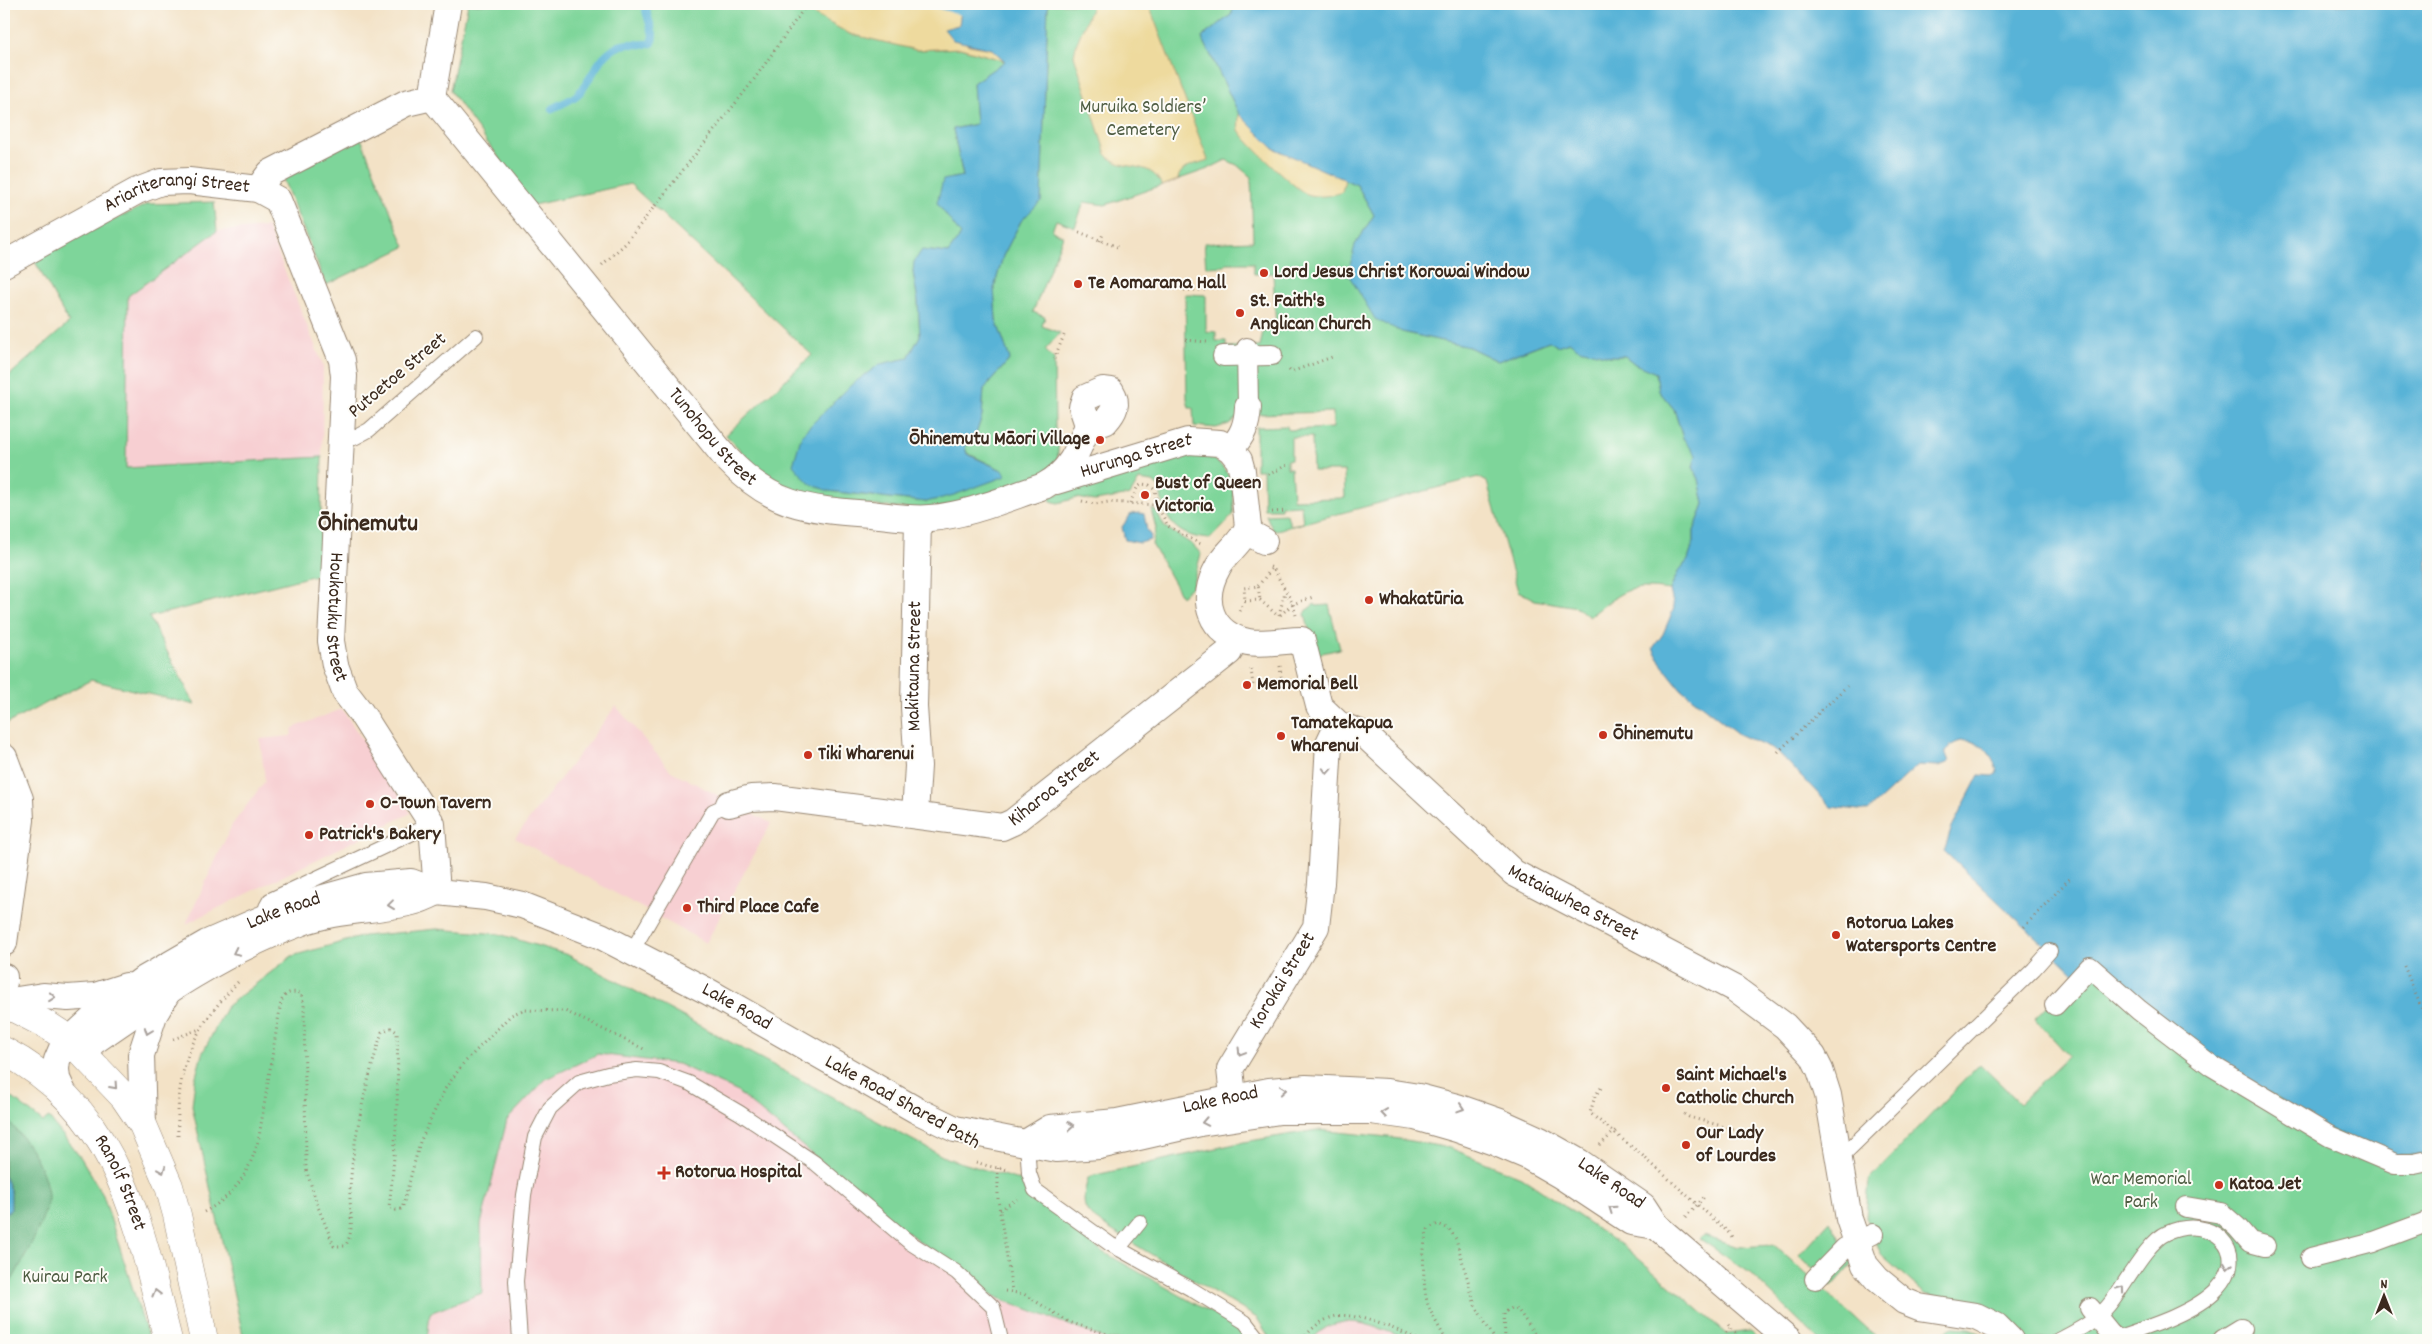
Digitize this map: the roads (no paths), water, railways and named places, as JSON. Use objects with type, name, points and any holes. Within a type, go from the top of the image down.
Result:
[{"type":"main road","name":"Lake Road","points":[[4,1003],[48,1025],[69,1050]]},
{"type":"main road","points":[[69,1050],[124,1097],[143,1125],[168,1186],[177,1215],[204,1340]]},
{"type":"main road","name":"Ranolf Street","points":[[10,1055],[64,1094],[91,1126],[110,1155],[126,1188],[141,1233],[168,1340]]},
{"type":"street","points":[[432,97],[448,4]]},
{"type":"street","name":"Ariariterangi Street","points":[[4,264],[148,186],[161,182],[189,181],[258,189],[270,173],[406,103],[432,97]]},
{"type":"street","name":"Tunohopu Street","points":[[432,97],[726,458],[742,475],[761,489],[785,501],[814,508],[918,519],[960,512],[1044,486],[1055,480],[1070,465],[1088,425]]},
{"type":"street","name":"Houkotuku Street","points":[[258,189],[278,200],[338,346],[344,376],[331,641],[335,665],[344,692],[361,713],[432,824],[437,892]]},
{"type":"street","points":[[1239,654],[1222,631],[1209,609],[1208,602],[1212,582],[1226,557],[1248,543],[1264,541],[1251,534],[1248,527],[1242,470],[1239,460],[1230,449],[1243,434],[1247,422],[1247,352]]},
{"type":"street","points":[[1223,356],[1247,352],[1272,355]]},
{"type":"street","name":"Hurunga Street","points":[[1044,486],[1091,469],[1188,441],[1220,443],[1230,449]]},
{"type":"street","name":"Makitauna Street","points":[[915,814],[918,766],[914,707],[918,519]]},
{"type":"street","name":"Mataiawhea Street","points":[[1239,654],[1255,642],[1302,640],[1319,706],[1338,724],[1365,735],[1514,873],[1700,970],[1755,1003],[1785,1026],[1813,1056],[1820,1070],[1828,1095],[1849,1219],[1865,1238],[1865,1265],[1870,1272],[1904,1301],[1919,1307],[1976,1316],[1996,1326],[2010,1340]]},
{"type":"street","name":"Kiharoa Street","points":[[729,804],[751,798],[776,797],[1002,827],[1013,822],[1239,654]]},
{"type":"street","name":"Korokai Street","points":[[1234,1107],[1230,1069],[1316,927],[1321,883],[1328,743],[1338,724]]},
{"type":"street","points":[[4,757],[20,799],[21,820],[4,943]]},
{"type":"street","name":"Lake Road","points":[[69,1050],[273,924],[316,900],[366,886],[412,882],[437,892],[486,897],[522,904],[560,918],[632,951],[709,992],[916,1110],[955,1128],[999,1139],[1027,1142],[1050,1128],[1117,1122],[1234,1107],[1306,1088],[1350,1089],[1417,1107],[1500,1122],[1540,1140],[1579,1162],[1643,1206],[1656,1226],[1768,1320],[1789,1340]]},
{"type":"street","name":"Lake Road","points":[[69,1050],[99,1013],[141,981],[207,943],[273,924],[413,902],[437,892]]},
{"type":"street","points":[[2055,1005],[2090,967],[2179,1042],[2212,1066],[2305,1122],[2375,1158],[2395,1164],[2414,1164],[2428,1161]]},
{"type":"street","points":[[4,977],[4,982]]},
{"type":"street","name":"Lake Road","points":[[4,1003],[43,996],[68,998],[95,996],[141,981]]},
{"type":"street","name":"Lake Road","points":[[143,1125],[141,1055],[154,1015],[170,988]]},
{"type":"street","points":[[10,1055],[69,1050],[57,1079],[64,1094]]},
{"type":"street","points":[[2186,1207],[2221,1213],[2238,1227],[2250,1242],[2265,1246]]},
{"type":"street","points":[[2311,1258],[2373,1242],[2424,1224]]},
{"type":"street","points":[[1815,1279],[1844,1248],[1865,1238]]},
{"type":"street","points":[[2094,1312],[2113,1340]]},
{"type":"street","points":[[2223,1340],[2240,1329]]},
{"type":"lane","name":"Putoetoe Street","points":[[341,440],[354,438],[369,430],[476,336]]},
{"type":"lane","points":[[632,951],[713,811],[729,804]]},
{"type":"lane","points":[[273,924],[266,907],[270,900],[432,824]]},
{"type":"lane","points":[[1839,1159],[2034,969],[2050,950]]},
{"type":"lane","points":[[520,1340],[516,1281],[524,1194],[535,1138],[550,1108],[579,1082],[608,1074],[637,1070],[659,1072],[689,1082],[740,1113],[815,1163],[909,1242],[956,1272],[994,1306],[1001,1340]]},
{"type":"lane","points":[[1027,1142],[1029,1173],[1036,1190],[1118,1249],[1191,1289],[1245,1322],[1259,1340]]},
{"type":"lane","points":[[1118,1249],[1140,1222]]},
{"type":"lane","points":[[2059,1340],[2088,1324],[2094,1312],[2107,1307],[2150,1247],[2164,1234],[2182,1227],[2198,1227],[2212,1230],[2222,1238],[2228,1250],[2230,1264],[2219,1287],[2207,1298],[2168,1318],[2113,1340]]},
{"type":"water","points":[[962,4],[1048,4],[1041,201],[1021,221],[1003,256],[994,288],[996,320],[1010,359],[984,389],[982,416],[976,434],[967,441],[965,447],[967,454],[1004,471],[1006,476],[954,495],[926,502],[828,491],[809,483],[793,465],[802,434],[851,385],[880,364],[908,358],[920,336],[918,301],[913,272],[914,262],[922,250],[948,253],[961,235],[937,203],[943,180],[963,176],[953,129],[976,124],[973,83],[1005,61],[992,49],[953,40],[944,29],[959,25]]},
{"type":"water","points":[[1235,4],[2428,4],[2428,1155],[2385,1156],[2322,1126],[2200,1051],[2091,958],[2075,974],[1944,851],[1952,827],[1979,775],[1993,776],[1997,773],[1990,755],[1977,744],[1961,741],[1953,744],[1945,751],[1949,762],[1939,766],[1918,765],[1868,811],[1831,807],[1778,752],[1738,734],[1681,689],[1662,665],[1653,648],[1663,634],[1674,608],[1670,590],[1678,572],[1688,560],[1694,541],[1694,531],[1704,504],[1699,479],[1693,467],[1696,455],[1683,438],[1674,409],[1659,391],[1656,373],[1635,364],[1625,356],[1610,356],[1579,349],[1569,342],[1557,346],[1549,341],[1498,361],[1469,347],[1402,332],[1375,319],[1348,274],[1355,245],[1374,215],[1357,185],[1273,148],[1239,114],[1202,37],[1231,15]]},
{"type":"water","points":[[1131,514],[1144,514],[1147,531],[1151,536],[1150,540],[1140,543],[1125,540],[1122,527]]},
{"type":"water","points":[[4,1175],[11,1192],[11,1209],[4,1215]]},
{"type":"waterway","points":[[552,109],[576,95],[584,87],[603,58],[615,48],[625,44],[652,43],[653,34],[646,11],[649,4]]},
{"type":"waterway","points":[[936,4],[961,11]]},
{"type":"place","name":"Lord Jesus Christ Korowai Window","points":[[1264,273]]},
{"type":"place","name":"Te Aomarama Hall","points":[[1078,284]]},
{"type":"place","name":"St. Faith's Anglican Church","points":[[1240,313]]},
{"type":"place","name":"Ōhinemutu Māori Village","points":[[1100,440]]},
{"type":"place","name":"Bust of Queen Victoria","points":[[1145,495]]},
{"type":"place","name":"Whakatūria","points":[[1369,600]]},
{"type":"place","name":"Memorial Bell","points":[[1247,685]]},
{"type":"place","name":"Ōhinemutu","points":[[1603,735]]},
{"type":"place","name":"Tamatekapua Wharenui","points":[[1281,736]]},
{"type":"place","name":"Tiki Wharenui","points":[[808,755]]},
{"type":"place","name":"O-Town Tavern","points":[[370,804]]},
{"type":"place","name":"Patrick's Bakery","points":[[309,835]]},
{"type":"place","name":"Third Place Cafe","points":[[687,908]]},
{"type":"place","name":"Rotorua Lakes Watersports Centre","points":[[1836,935]]},
{"type":"place","name":"Saint Michael's Catholic Church","points":[[1666,1088]]},
{"type":"place","name":"Our Lady of Lourdes","points":[[1686,1145]]},
{"type":"place","name":"Rotorua Hospital","points":[[664,1173]]},
{"type":"place","name":"Katoa Jet","points":[[2219,1185]]},
{"type":"district","name":"Ōhinemutu","points":[[368,525]]},
{"type":"park label","name":"Muruika Soldiers’ Cemetery","points":[[1143,120]]},
{"type":"park label","name":"War Memorial Park","points":[[2141,1192]]},
{"type":"park label","name":"Kuirau Park","points":[[65,1278]]}]
